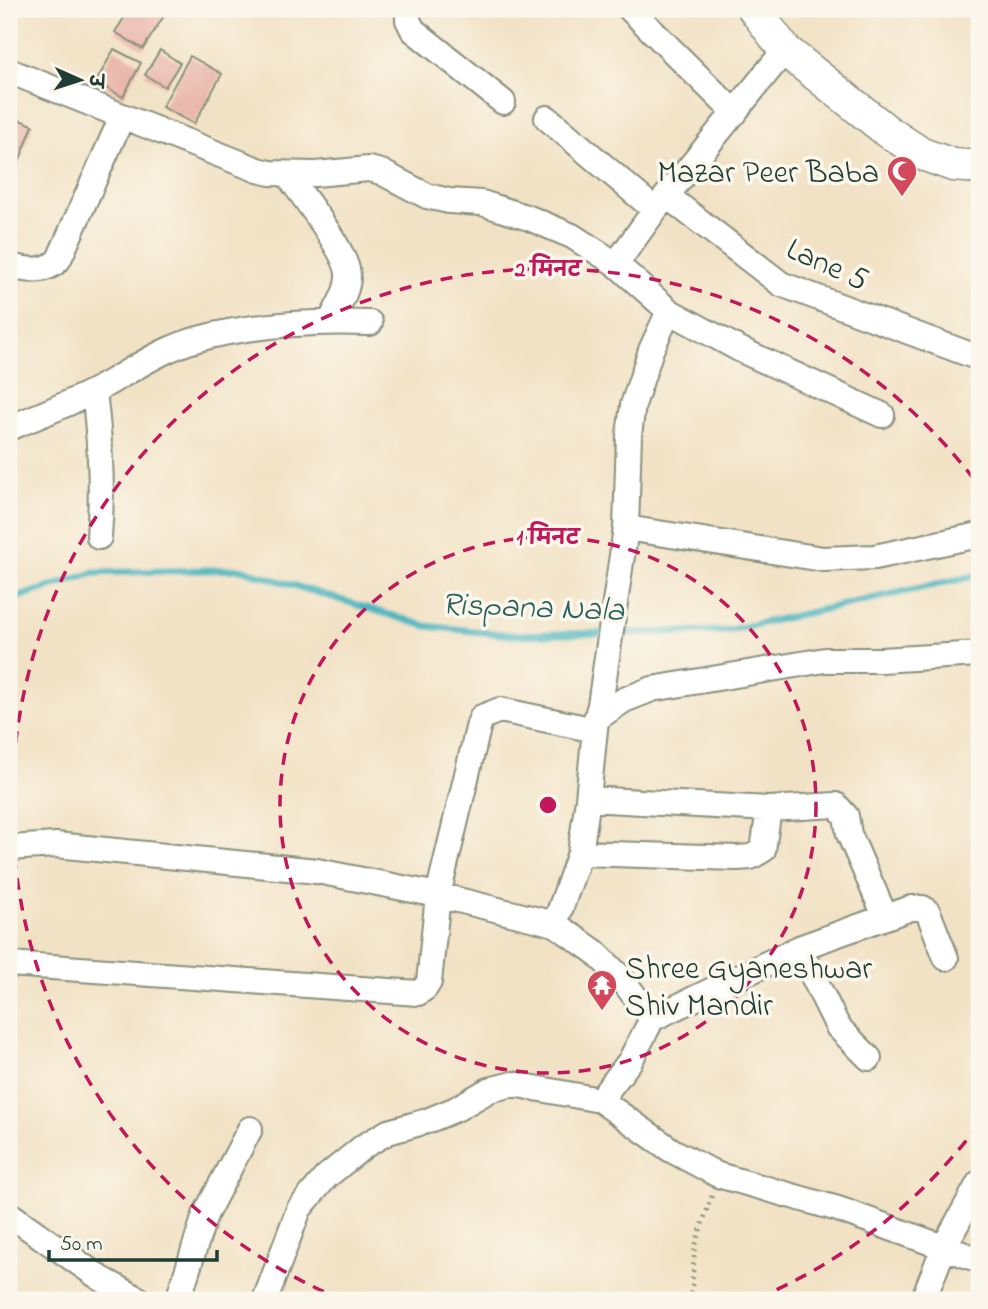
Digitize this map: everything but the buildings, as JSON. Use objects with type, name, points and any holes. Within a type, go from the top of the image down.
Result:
[{"type":"street","points":[[630,9],[735,113]]},
{"type":"street","points":[[754,9],[785,50],[887,131],[922,154],[953,164],[979,167]]},
{"type":"street","points":[[408,10],[413,30],[503,102]]},
{"type":"street","points":[[616,264],[661,203],[785,50]]},
{"type":"street","points":[[9,71],[258,170],[287,174],[369,169],[381,172],[427,196],[449,201],[482,203],[551,226],[616,264],[669,312],[739,349],[882,415]]},
{"type":"street","points":[[9,266],[45,269],[53,266],[59,259],[122,117]]},
{"type":"street","name":"Lane 5","points":[[547,118],[661,203],[781,285],[979,358]]},
{"type":"street","points":[[287,174],[342,255],[349,274],[346,290],[330,322]]},
{"type":"street","points":[[555,924],[580,853],[626,528],[629,435],[634,405],[651,350],[669,312]]},
{"type":"street","points":[[9,428],[94,391],[135,365],[198,339],[256,328],[330,322],[370,324]]},
{"type":"street","points":[[94,391],[102,455],[103,497],[99,537]]},
{"type":"street","points":[[626,528],[823,559],[874,556],[979,535]]},
{"type":"street","points":[[9,964],[418,993],[429,982],[438,895],[482,717],[500,710],[597,718],[624,700],[652,689],[825,660],[881,660],[979,654]]},
{"type":"street","points":[[588,799],[769,809],[836,805],[846,816],[849,834],[885,916]]},
{"type":"street","points":[[580,853],[751,857],[763,850],[769,809]]},
{"type":"street","points":[[9,848],[56,845],[317,871],[438,895],[555,924],[595,952],[621,978],[652,1018]]},
{"type":"street","points":[[600,1100],[630,1061],[652,1018],[799,948],[885,916],[911,908],[923,908],[928,912],[946,958]]},
{"type":"street","points":[[799,948],[838,1027],[869,1058]]},
{"type":"street","points":[[265,1300],[299,1209],[326,1177],[364,1146],[388,1132],[427,1121],[456,1109],[489,1090],[513,1084],[600,1100],[671,1150],[718,1175],[838,1209],[979,1261]]},
{"type":"street","points":[[178,1300],[205,1215],[250,1129]]},
{"type":"street","points":[[923,1300],[944,1247],[979,1183]]},
{"type":"street","points":[[9,1214],[100,1278],[141,1300]]},
{"type":"path","points":[[691,1300],[695,1246],[718,1175]]},
{"type":"waterway","name":"Rispana Nala","points":[[9,600],[94,573],[240,569],[426,626],[511,635],[726,631],[979,575]]},
{"type":"place","name":"Mazar Peer Baba","points":[[902,198]]},
{"type":"place","name":"Shree Gyaneshwar Shiv Mandir","points":[[602,1012]]}]
